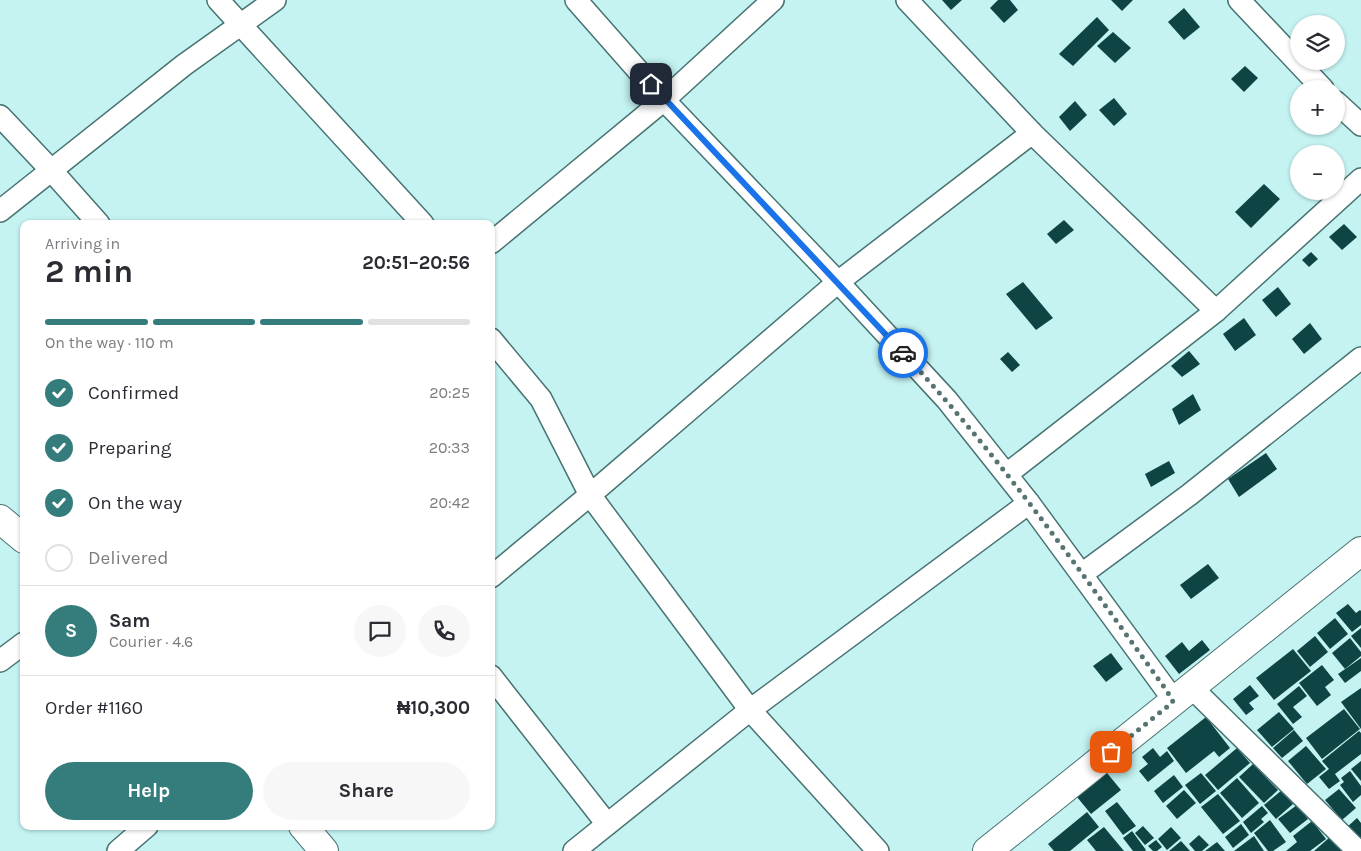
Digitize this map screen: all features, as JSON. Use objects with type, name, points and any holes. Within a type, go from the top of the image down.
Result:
[{"type":"street","points":[[218,0],[419,220]]},
{"type":"street","points":[[0,211],[184,65],[275,0]]},
{"type":"street","points":[[576,0],[664,100],[838,282],[947,400],[1029,503],[1167,691],[1182,695],[1358,851]]},
{"type":"street","points":[[495,240],[664,100],[773,0]]},
{"type":"street","points":[[907,0],[1032,133],[1216,311]]},
{"type":"street","points":[[1239,0],[1315,80]]},
{"type":"street","points":[[1345,110],[1361,125]]},
{"type":"street","points":[[0,116],[95,220]]},
{"type":"street","points":[[495,574],[590,495],[838,282],[1032,133]]},
{"type":"street","points":[[1007,474],[1216,311],[1361,180]]},
{"type":"street","points":[[495,344],[541,399],[590,495],[750,710],[878,851]]},
{"type":"street","points":[[1082,574],[1189,495],[1361,358]]},
{"type":"street","points":[[574,851],[750,710],[1029,503]]},
{"type":"street","points":[[0,519],[20,536]]},
{"type":"street","points":[[987,851],[1361,551]]},
{"type":"street","points":[[0,661],[20,646]]},
{"type":"street","points":[[495,681],[607,824]]},
{"type":"street","points":[[118,851],[142,830]]},
{"type":"street","points":[[306,830],[324,851]]},
{"type":"building","points":[[942,0],[962,0],[951,10]]},
{"type":"building","points":[[998,0],[1010,0],[1018,10],[1004,23],[990,8]]},
{"type":"building","points":[[1111,0],[1133,0],[1122,11]]},
{"type":"building","points":[[1184,8],[1200,27],[1184,40],[1168,22]]},
{"type":"building","points":[[1097,17],[1109,30],[1073,66],[1059,54]]},
{"type":"building","points":[[1113,32],[1131,48],[1115,63],[1097,46]]},
{"type":"building","points":[[1245,66],[1258,78],[1244,92],[1231,79]]},
{"type":"building","points":[[1114,98],[1127,114],[1114,126],[1099,110]]},
{"type":"building","points":[[1075,101],[1087,115],[1070,131],[1059,117]]},
{"type":"building","points":[[1264,184],[1280,199],[1251,228],[1235,212]]},
{"type":"building","points":[[1064,220],[1074,230],[1056,244],[1047,234]]},
{"type":"building","points":[[1344,224],[1357,237],[1342,250],[1329,237]]},
{"type":"building","points":[[1311,252],[1318,259],[1309,267],[1302,260]]},
{"type":"building","points":[[1023,282],[1053,318],[1036,330],[1006,294]]},
{"type":"building","points":[[1278,287],[1291,304],[1276,317],[1262,300]]},
{"type":"building","points":[[1244,318],[1256,335],[1235,351],[1223,334]]},
{"type":"building","points":[[1310,323],[1322,339],[1304,354],[1292,339]]},
{"type":"building","points":[[1189,351],[1200,364],[1182,377],[1171,366]]},
{"type":"building","points":[[1008,352],[1020,365],[1012,372],[1000,359]]},
{"type":"building","points":[[1193,394],[1201,410],[1179,425],[1172,409]]},
{"type":"building","points":[[1266,453],[1277,469],[1239,497],[1228,479]]},
{"type":"building","points":[[1169,461],[1175,473],[1151,487],[1145,474]]},
{"type":"building","points":[[1208,564],[1219,578],[1191,599],[1180,585]]},
{"type":"building","points":[[1348,604],[1356,613],[1361,611],[1361,625],[1352,632],[1336,613]]},
{"type":"building","points":[[1335,618],[1348,634],[1330,649],[1317,633]]},
{"type":"building","points":[[1361,628],[1361,648],[1351,636]]},
{"type":"building","points":[[1315,636],[1328,652],[1310,667],[1297,651]]},
{"type":"building","points":[[1350,638],[1361,652],[1361,656],[1345,669],[1332,653]]},
{"type":"building","points":[[1202,640],[1210,650],[1179,674],[1165,656],[1182,642],[1189,651]]},
{"type":"building","points":[[1293,649],[1311,671],[1274,700],[1256,678]]},
{"type":"building","points":[[1111,653],[1123,669],[1106,682],[1093,666]]},
{"type":"building","points":[[1361,658],[1361,671],[1345,683],[1338,674]]},
{"type":"building","points":[[1322,665],[1334,680],[1325,687],[1331,695],[1317,706],[1299,683]]},
{"type":"building","points":[[1250,685],[1259,696],[1249,703],[1254,709],[1246,715],[1233,699]]},
{"type":"building","points":[[1299,686],[1307,696],[1293,707],[1302,717],[1293,724],[1277,704]]},
{"type":"building","points":[[1361,688],[1361,729],[1341,702]]},
{"type":"building","points":[[1344,709],[1360,729],[1322,759],[1306,738]]},
{"type":"building","points":[[1279,712],[1294,729],[1272,747],[1257,730]]},
{"type":"building","points":[[1206,717],[1230,748],[1219,757],[1214,751],[1186,773],[1167,748]]},
{"type":"building","points":[[1294,730],[1303,741],[1282,758],[1273,748]]},
{"type":"building","points":[[1359,731],[1361,733],[1361,754],[1335,774],[1340,781],[1329,789],[1319,777],[1329,769],[1322,761]]},
{"type":"building","points":[[1306,746],[1326,769],[1307,784],[1288,761]]},
{"type":"building","points":[[1153,748],[1160,757],[1167,751],[1174,761],[1148,782],[1139,771],[1148,764],[1142,757]]},
{"type":"building","points":[[1237,748],[1250,763],[1218,790],[1205,775]]},
{"type":"building","points":[[1361,761],[1361,781],[1351,769]]},
{"type":"building","points":[[1253,764],[1278,790],[1264,803],[1239,777]]},
{"type":"building","points":[[1350,771],[1361,786],[1361,795],[1353,802],[1340,785],[1344,782],[1341,778]]},
{"type":"building","points":[[1107,773],[1121,790],[1091,814],[1077,797]]},
{"type":"building","points":[[1201,773],[1216,791],[1200,804],[1185,785]]},
{"type":"building","points":[[1174,775],[1183,787],[1163,803],[1154,791]]},
{"type":"building","points":[[1237,778],[1259,803],[1242,818],[1220,793]]},
{"type":"building","points":[[1339,789],[1356,808],[1342,820],[1325,800]]},
{"type":"building","points":[[1184,790],[1196,803],[1177,819],[1166,806]]},
{"type":"building","points":[[1282,790],[1293,804],[1276,819],[1264,805]]},
{"type":"building","points":[[1218,794],[1240,821],[1223,834],[1201,807]]},
{"type":"building","points":[[1117,802],[1136,826],[1123,835],[1105,811]]},
{"type":"building","points":[[1297,805],[1308,819],[1290,833],[1278,819]]},
{"type":"building","points":[[1262,806],[1268,813],[1261,819],[1264,822],[1251,833],[1243,822]]},
{"type":"building","points":[[1087,812],[1099,827],[1070,851],[1054,851],[1048,844]]},
{"type":"building","points":[[1357,818],[1361,823],[1361,840],[1346,828]]},
{"type":"building","points":[[1270,820],[1286,842],[1273,851],[1268,851],[1254,833]]},
{"type":"building","points":[[1312,821],[1326,839],[1310,851],[1286,851],[1297,842],[1293,836]]},
{"type":"building","points":[[1241,824],[1249,835],[1233,848],[1225,837]]},
{"type":"building","points":[[1143,826],[1154,838],[1145,845],[1135,833]]},
{"type":"building","points":[[1104,827],[1124,851],[1096,851],[1087,840]]},
{"type":"building","points":[[1171,827],[1181,838],[1167,850],[1158,839]]},
{"type":"building","points":[[1132,831],[1145,851],[1133,851],[1123,838]]},
{"type":"building","points":[[1199,835],[1209,845],[1202,851],[1195,851],[1189,844]]},
{"type":"building","points":[[1254,836],[1264,851],[1234,851]]},
{"type":"building","points":[[1330,837],[1343,851],[1314,851]]},
{"type":"building","points":[[1156,840],[1162,847],[1157,851],[1153,851],[1148,846]]},
{"type":"building","points":[[1181,841],[1190,851],[1169,851]]},
{"type":"building","points":[[1217,842],[1225,851],[1205,851]]},
{"type":"way so far","points":[[903,353],[947,400],[1007,474],[1082,574],[1173,702],[1111,752]]},
{"type":"route","points":[[651,84],[903,353]]}]
